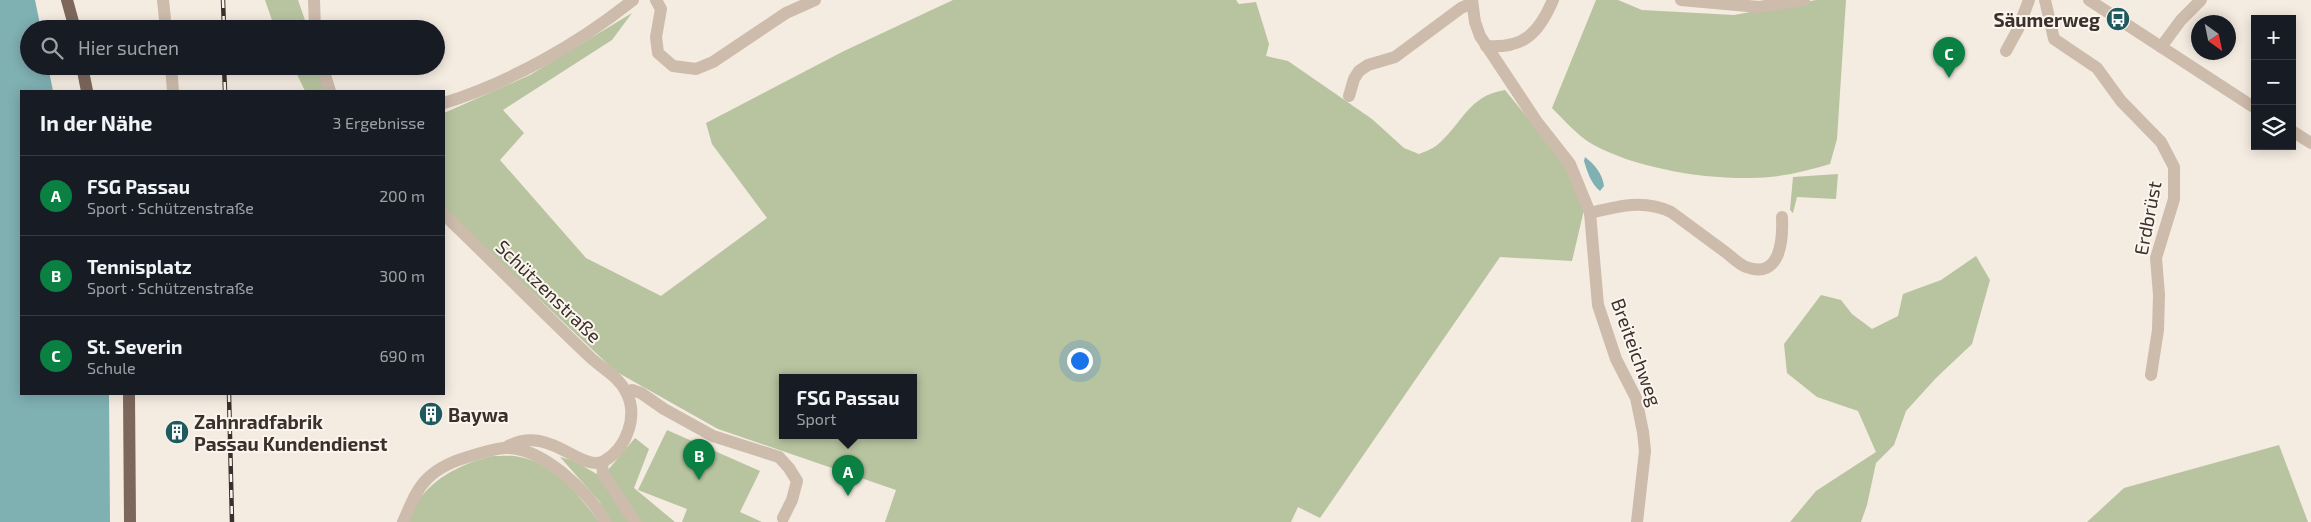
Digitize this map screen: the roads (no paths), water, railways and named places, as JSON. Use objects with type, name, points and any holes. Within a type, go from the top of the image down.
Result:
[{"type":"main road","points":[[67,0],[72,20]]},
{"type":"main road","points":[[84,75],[87,90]]},
{"type":"main road","points":[[129,395],[130,522]]},
{"type":"street","points":[[163,0],[165,20]]},
{"type":"street","points":[[314,0],[315,20]]},
{"type":"street","points":[[445,103],[521,72],[566,46],[633,0]]},
{"type":"street","points":[[656,0],[661,9],[656,37],[658,52],[673,66],[696,69],[713,62],[786,13],[814,0]]},
{"type":"street","points":[[1486,46],[1511,46],[1529,38],[1553,0]]},
{"type":"street","points":[[1681,0],[1759,7],[1804,0]]},
{"type":"street","points":[[2006,51],[2018,29],[2029,0]]},
{"type":"street","name":"Erdbrüst","points":[[2045,0],[2054,39],[2097,68],[2121,101],[2162,142],[2174,167],[2174,199],[2156,258],[2159,295],[2158,330],[2151,375]]},
{"type":"street","points":[[2089,0],[2251,105]]},
{"type":"street","points":[[2161,48],[2181,20],[2202,0]]},
{"type":"street","points":[[1349,96],[1354,79],[1359,71],[1368,65],[1395,57],[1472,1]]},
{"type":"street","name":"Breiteichweg","points":[[1472,1],[1475,22],[1486,46],[1537,122],[1570,164],[1590,213],[1598,305],[1616,359],[1636,398],[1643,432],[1645,451],[1637,522]]},
{"type":"street","points":[[172,75],[173,90]]},
{"type":"street","points":[[325,75],[330,90]]},
{"type":"street","points":[[2296,134],[2311,143]]},
{"type":"street","points":[[1590,213],[1635,204],[1662,208],[1671,212],[1745,266],[1762,268],[1778,258],[1783,238],[1782,217]]},
{"type":"street","name":"Schützenstraße","points":[[445,217],[592,359],[619,382],[627,393]]},
{"type":"street","points":[[403,522],[415,495],[428,478],[460,459],[505,448],[517,440],[537,439],[589,463],[602,463],[615,453],[624,441],[630,426],[631,411],[627,393],[632,390],[641,393],[664,409],[713,436],[779,457],[797,481],[792,500],[783,518]]},
{"type":"street","points":[[505,448],[525,451],[551,464],[580,489],[605,522]]},
{"type":"street","points":[[602,463],[603,474],[635,522]]},
{"type":"water","points":[[0,0],[35,0],[39,20],[20,20],[20,75],[50,75],[53,90],[20,90],[20,395],[109,395],[110,522],[0,522]]},
{"type":"water","points":[[1585,157],[1595,166],[1602,177],[1604,186],[1600,191],[1590,177],[1584,161]]},
{"type":"railway","points":[[223,0],[224,20]]},
{"type":"railway","points":[[224,75],[225,90]]},
{"type":"railway","points":[[229,395],[232,522]]},
{"type":"place","name":"Säumerweg","points":[[2118,19]]},
{"type":"place","name":"St. Severin","points":[[1949,78]]},
{"type":"place","name":"Baywa","points":[[431,414]]},
{"type":"place","name":"Zahnradfabrik Passau Kundendienst","points":[[177,432]]},
{"type":"place","name":"Tennisplatz","points":[[699,480]]},
{"type":"place","name":"FSG Passau","points":[[848,496]]}]
